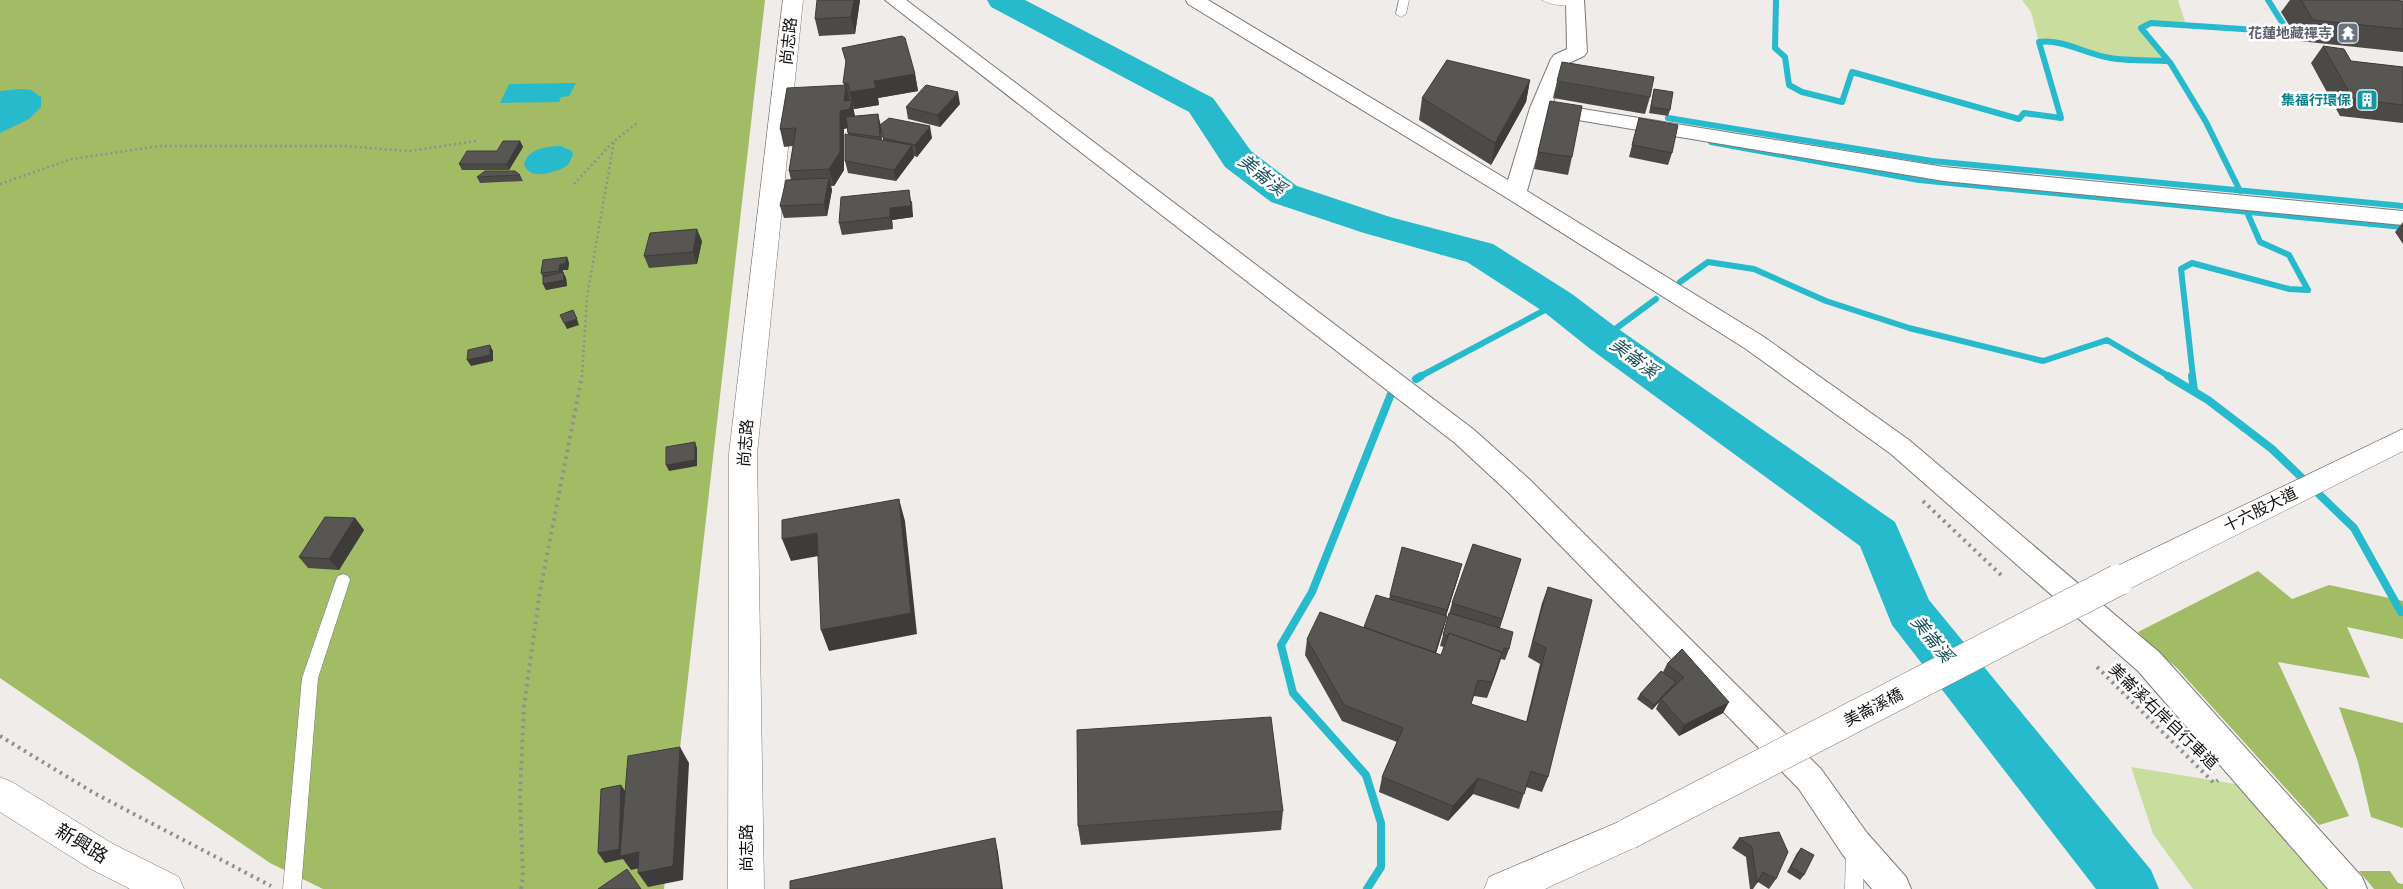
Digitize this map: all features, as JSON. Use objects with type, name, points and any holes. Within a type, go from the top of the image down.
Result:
[{"type":"street","name":"尚志路","points":[[746,889],[743,454],[793,0]]},
{"type":"street","points":[[894,0],[1471,442],[1520,486],[1810,779],[1855,844],[1894,889]]},
{"type":"street","points":[[1195,0],[1516,193],[1755,343],[1900,447],[2149,662],[2350,889]]},
{"type":"street","points":[[1516,193],[1540,108],[1561,59],[1577,52],[1575,2]]},
{"type":"street","points":[[1540,108],[1944,174],[2403,218]]},
{"type":"street","name":"十六股大道","points":[[2118,580],[2403,439]]},
{"type":"street","name":"美崙溪橋","points":[[1502,889],[1550,870],[1628,834],[2118,580]]},
{"type":"street","name":"新興路","points":[[0,793],[101,856],[166,889]]},
{"type":"lane","points":[[1401,14],[1404,0]]},
{"type":"lane","points":[[1547,0],[1575,2]]},
{"type":"lane","points":[[292,889],[310,678],[343,580]]},
{"type":"lane","points":[[1854,889],[1855,844]]},
{"type":"path","points":[[574,184],[614,141],[637,123]]},
{"type":"path","points":[[0,184],[72,159],[158,146],[344,146],[409,151],[476,141]]},
{"type":"path","points":[[521,889],[520,795],[524,706],[540,591],[582,382],[587,297],[614,141]]},
{"type":"path","points":[[1922,500],[2000,574]]},
{"type":"path","name":"美崙溪右岸自行車道","points":[[2097,667],[2214,783]]},
{"type":"path","points":[[0,736],[94,793],[276,889]]},
{"type":"green space","points":[[0,0],[765,0],[664,889],[323,889],[270,863],[0,678]]},
{"type":"green space","points":[[2022,0],[2178,0],[2186,25],[2151,23],[2141,28],[2171,64],[2110,57],[2072,48],[2053,40],[2039,42],[2031,12]]},
{"type":"green space","points":[[2258,571],[2292,599],[2329,585],[2403,601],[2403,639],[2347,627],[2370,678],[2278,662],[2349,816],[2319,825],[2177,668],[2145,641],[2138,632]]},
{"type":"green space","points":[[2339,707],[2403,723],[2403,828],[2371,817],[2358,762]]},
{"type":"green space","points":[[2131,767],[2242,785],[2331,889],[2193,889],[2153,834]]},
{"type":"green space","points":[[2359,871],[2390,871],[2398,883],[2403,884],[2403,889],[2374,889]]},
{"type":"water","points":[[576,83],[569,96],[561,97],[559,102],[500,103],[509,84]]},
{"type":"water","points":[[31,90],[41,97],[41,107],[29,119],[0,133],[0,91]]},
{"type":"water","points":[[561,146],[572,151],[573,155],[568,165],[551,173],[538,174],[532,173],[524,164],[529,155],[538,149]]},
{"type":"building","points":[[817,0],[854,0],[851,17],[815,19]]},
{"type":"building","points":[[2301,0],[2403,1],[2403,29],[2313,20]]},
{"type":"building","points":[[902,36],[905,38],[915,74],[874,81],[876,88],[850,92],[848,84],[843,83],[846,61],[842,48]]},
{"type":"building","points":[[2323,46],[2344,49],[2351,61],[2403,67],[2403,105],[2353,99]]},
{"type":"building","points":[[1447,60],[1530,80],[1495,143],[1422,98]]},
{"type":"building","points":[[1562,62],[1654,77],[1650,97],[1557,81]]},
{"type":"building","points":[[846,85],[844,101],[852,100],[850,109],[840,111],[840,152],[829,169],[789,171],[796,128],[780,129],[787,88]]},
{"type":"building","points":[[926,85],[958,92],[938,115],[906,107]]},
{"type":"building","points":[[1654,89],[1673,92],[1670,110],[1651,107]]},
{"type":"building","points":[[1550,101],[1582,106],[1572,157],[1538,152]]},
{"type":"building","points":[[878,114],[880,137],[848,133],[846,117]]},
{"type":"building","points":[[889,118],[930,126],[915,145],[883,138],[880,125]]},
{"type":"building","points":[[1639,118],[1678,125],[1672,153],[1632,145]]},
{"type":"building","points":[[845,134],[912,145],[894,170],[845,161]]},
{"type":"building","points":[[503,141],[520,141],[507,164],[459,164],[467,151],[497,151]]},
{"type":"building","points":[[485,171],[515,171],[520,175],[477,177]]},
{"type":"building","points":[[829,178],[824,204],[780,206],[786,180]]},
{"type":"building","points":[[909,190],[911,206],[890,208],[890,217],[839,223],[841,197]]},
{"type":"building","points":[[697,229],[693,252],[644,256],[650,233]]},
{"type":"building","points":[[567,257],[565,264],[560,264],[559,271],[541,273],[543,260]]},
{"type":"building","points":[[563,272],[564,280],[543,284],[543,277]]},
{"type":"building","points":[[573,310],[577,319],[564,323],[560,315]]},
{"type":"building","points":[[490,345],[490,355],[467,360],[468,350]]},
{"type":"building","points":[[695,442],[695,460],[666,465],[666,447]]},
{"type":"building","points":[[899,499],[911,613],[821,630],[817,533],[782,539],[782,520]]},
{"type":"building","points":[[325,517],[355,518],[329,559],[299,557]]},
{"type":"building","points":[[1473,544],[1521,559],[1502,619],[1452,603]]},
{"type":"building","points":[[1402,547],[1462,564],[1447,610],[1390,595]]},
{"type":"building","points":[[1548,587],[1592,600],[1548,777],[1531,771],[1524,794],[1478,778],[1453,806],[1382,777],[1403,728],[1344,705],[1307,639],[1320,612],[1441,655],[1449,633],[1502,652],[1492,682],[1478,680],[1471,704],[1527,722],[1546,648],[1533,641]]},
{"type":"building","points":[[1376,595],[1447,616],[1435,652],[1364,627]]},
{"type":"building","points":[[1449,613],[1513,632],[1509,649],[1504,648],[1503,653],[1449,633],[1448,636],[1443,635]]},
{"type":"building","points":[[1682,649],[1729,702],[1684,725],[1661,699],[1684,677],[1667,664]]},
{"type":"building","points":[[1661,671],[1676,682],[1654,705],[1640,694]]},
{"type":"building","points":[[1271,717],[1283,811],[1078,826],[1077,730]]},
{"type":"building","points":[[680,747],[673,866],[638,873],[639,852],[620,856],[628,756]]},
{"type":"building","points":[[621,785],[619,849],[598,853],[601,789]]},
{"type":"building","points":[[1779,832],[1788,852],[1776,879],[1763,872],[1757,883],[1752,847],[1739,838]]},
{"type":"building","points":[[995,838],[1002,889],[790,889],[790,881]]},
{"type":"building","points":[[1801,848],[1814,855],[1804,875],[1791,867]]},
{"type":"building","points":[[627,869],[641,889],[598,889]]},
{"type":"waterway","name":"美崙溪","points":[[1002,0],[1201,105],[1238,159],[1284,194],[1377,225],[1480,253],[1558,303],[1603,338],[1879,535],[1909,611],[2131,889]]},
{"type":"waterway","points":[[1776,0],[1775,48],[1785,57],[1789,85],[1802,92],[1842,102],[1852,72],[2019,119],[2024,113],[2061,118],[2039,42],[2066,45],[2110,58],[2168,61]]},
{"type":"waterway","points":[[2240,190],[2206,122],[2171,64],[2141,28],[2151,23],[2288,32],[2268,0]]},
{"type":"waterway","points":[[1668,118],[1932,161],[2240,190]]},
{"type":"waterway","points":[[1711,142],[1919,180],[2403,227]]},
{"type":"waterway","points":[[2240,190],[2403,206]]},
{"type":"waterway","points":[[2193,377],[2181,269],[2192,263],[2289,289],[2308,290],[2289,255],[2260,242],[2247,212]]},
{"type":"waterway","points":[[1680,282],[1708,262],[1754,269],[1826,301],[1909,328],[2043,361],[2107,340],[2170,377]]},
{"type":"waterway","points":[[1603,338],[1656,299]]},
{"type":"waterway","points":[[1419,377],[1558,303]]},
{"type":"waterway","points":[[1416,379],[1421,376]]},
{"type":"waterway","points":[[2168,376],[2208,400],[2272,449],[2354,528],[2401,612],[2403,612]]},
{"type":"waterway","points":[[2192,376],[2194,391]]},
{"type":"waterway","points":[[1367,889],[1381,867],[1381,823],[1366,775],[1293,693],[1281,645],[1312,592],[1391,394]]},
{"type":"place","name":"花蓮地藏禪寺","points":[[2348,33]]},
{"type":"place","name":"集福行環保","points":[[2367,100]]}]
